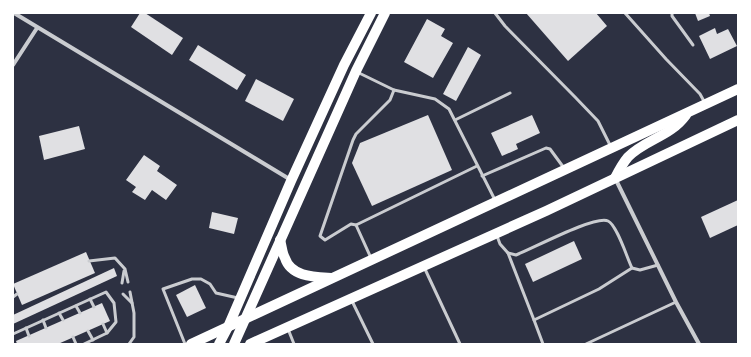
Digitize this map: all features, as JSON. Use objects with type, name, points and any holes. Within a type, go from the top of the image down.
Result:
[{"type":"main road","points":[[219,344],[228,327],[291,181],[344,65],[371,13]]},
{"type":"main road","points":[[234,344],[356,71],[385,13]]},
{"type":"main road","points":[[192,344],[738,89]]},
{"type":"main road","points":[[615,178],[629,156],[639,148],[674,128],[689,112]]},
{"type":"main road","points":[[250,344],[424,266],[738,120]]},
{"type":"main road","points":[[280,240],[285,260],[292,269],[307,276],[333,278]]},
{"type":"street","points":[[14,13],[291,181]]},
{"type":"street","points":[[13,65],[37,28]]},
{"type":"street","points":[[615,178],[676,302],[699,344]]},
{"type":"lane","points":[[495,13],[598,121],[611,148]]},
{"type":"lane","points":[[624,13],[700,94],[706,104]]},
{"type":"lane","points":[[672,13],[672,16],[693,45]]},
{"type":"lane","points":[[356,71],[394,90],[435,99],[449,109],[496,202]]},
{"type":"lane","points":[[394,90],[390,100],[356,134],[353,140],[320,236],[324,240],[351,224],[356,224],[477,166]]},
{"type":"lane","points":[[455,120],[510,94]]},
{"type":"lane","points":[[482,176],[546,148],[550,149],[565,170]]},
{"type":"lane","points":[[508,253],[516,255],[525,252],[581,226],[601,220],[608,221],[615,228],[632,268]]},
{"type":"lane","points":[[356,224],[372,260]]},
{"type":"lane","points":[[495,233],[500,244],[508,253],[543,344]]},
{"type":"lane","points":[[89,261],[115,258],[125,269],[128,282]]},
{"type":"lane","points":[[534,320],[599,289],[632,268],[640,270],[658,265]]},
{"type":"lane","points":[[424,266],[460,344]]},
{"type":"lane","points":[[122,283],[125,269]]},
{"type":"lane","points":[[185,344],[163,289],[192,279],[201,279],[210,284],[216,293],[240,299]]},
{"type":"lane","points":[[13,334],[106,292],[114,303],[116,322],[107,333],[84,344]]},
{"type":"lane","points":[[130,292],[134,313],[134,337],[130,344]]},
{"type":"lane","points":[[13,296],[17,294]]},
{"type":"lane","points":[[123,294],[132,303]]},
{"type":"lane","points":[[90,299],[94,307]]},
{"type":"lane","points":[[351,299],[373,344]]},
{"type":"lane","points":[[586,344],[676,302]]},
{"type":"lane","points":[[76,306],[80,313]]},
{"type":"lane","points":[[59,313],[63,320]]},
{"type":"lane","points":[[43,320],[46,328]]},
{"type":"lane","points":[[103,324],[107,333]]},
{"type":"lane","points":[[26,328],[29,336]]},
{"type":"lane","points":[[287,328],[294,344]]},
{"type":"lane","points":[[88,330],[93,340]]},
{"type":"lane","points":[[73,337],[76,344]]},
{"type":"lane","points":[[370,344],[371,339]]},
{"type":"building","points":[[140,13],[145,13],[183,38],[172,55],[131,27]]},
{"type":"building","points":[[526,13],[596,13],[607,26],[568,61]]},
{"type":"building","points":[[695,13],[709,13],[710,16],[698,21]]},
{"type":"building","points":[[427,19],[445,29],[441,36],[453,43],[433,78],[404,62]]},
{"type":"building","points":[[715,28],[717,34],[728,29],[737,46],[710,59],[699,36]]},
{"type":"building","points":[[198,45],[246,75],[237,90],[189,60]]},
{"type":"building","points":[[468,47],[481,55],[456,101],[443,94]]},
{"type":"building","points":[[256,79],[294,99],[283,121],[245,101]]},
{"type":"building","points":[[428,115],[452,170],[372,206],[352,163],[360,143]]},
{"type":"building","points":[[532,115],[540,133],[516,144],[518,149],[502,156],[491,133]]},
{"type":"building","points":[[79,126],[85,149],[44,160],[39,136]]},
{"type":"building","points":[[144,155],[160,166],[157,171],[177,185],[166,200],[152,190],[145,200],[132,192],[136,187],[126,180]]},
{"type":"building","points":[[738,200],[738,225],[710,238],[701,217]]},
{"type":"building","points":[[212,212],[238,218],[234,234],[209,228]]},
{"type":"building","points":[[574,241],[582,259],[533,282],[525,264]]},
{"type":"building","points":[[86,252],[95,273],[22,305],[13,284]]},
{"type":"building","points":[[114,268],[117,276],[13,324],[13,315]]},
{"type":"building","points":[[195,285],[206,308],[187,317],[176,295]]},
{"type":"building","points":[[102,303],[110,321],[58,344],[17,344],[16,341]]}]
